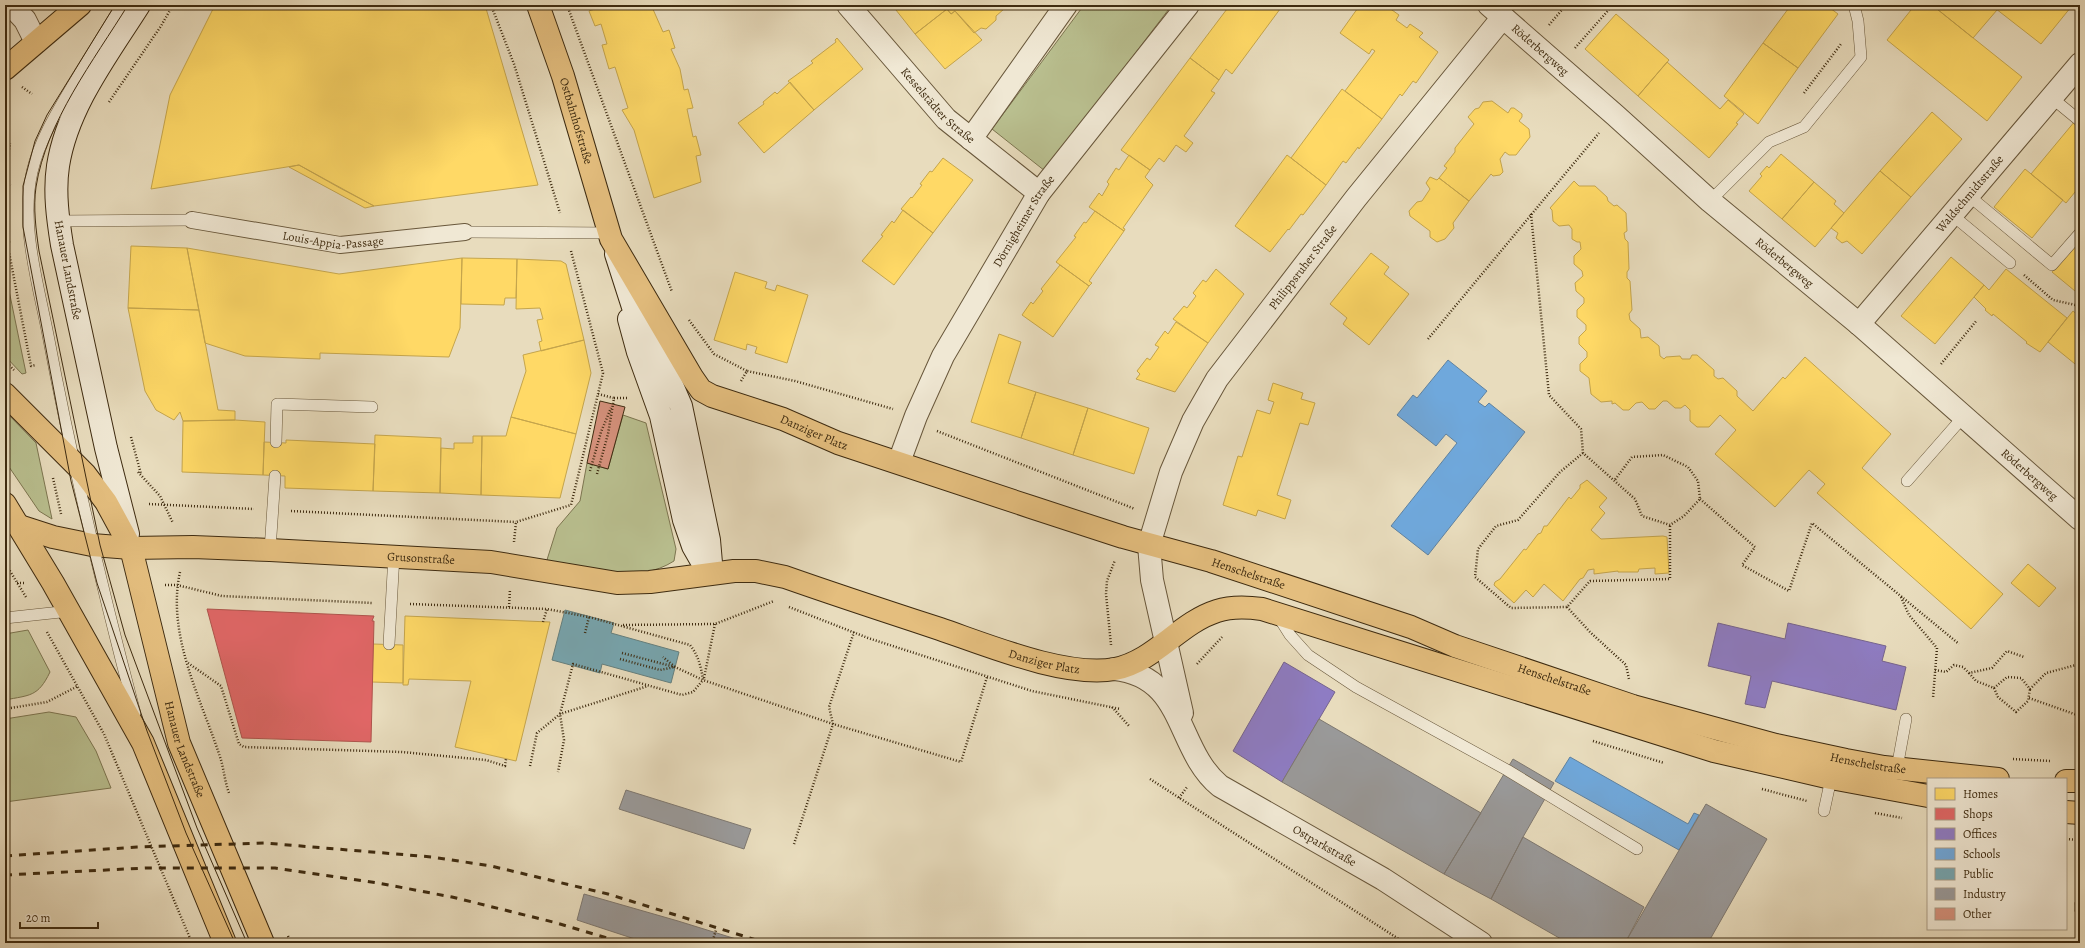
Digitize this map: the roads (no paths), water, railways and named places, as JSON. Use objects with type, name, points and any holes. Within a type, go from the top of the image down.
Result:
[{"type":"main road","points":[[5,69],[80,5]]},
{"type":"main road","name":"Ostbahnhofstraße","points":[[538,5],[563,76],[610,236]]},
{"type":"main road","name":"Danziger Platz","points":[[610,236],[701,390],[717,398],[783,419],[838,443],[899,462],[1120,546]]},
{"type":"main road","name":"Hanauer Landstraße","points":[[5,394],[75,463],[106,502],[131,548],[179,743],[262,943]]},
{"type":"main road","name":"Hanauer Landstraße","points":[[5,504],[70,611],[143,743],[225,943]]},
{"type":"main road","points":[[19,526],[53,537],[92,545],[131,548]]},
{"type":"main road","name":"Henschelstraße","points":[[1120,546],[1149,545],[1211,561],[1411,627],[1455,646],[1633,706],[1776,745],[1833,768],[1927,796]]},
{"type":"main road","name":"Grusonstraße","points":[[131,548],[193,547],[394,555],[503,563],[576,577],[616,582],[650,582],[709,574]]},
{"type":"main road","name":"Danziger Platz","points":[[709,574],[734,571],[756,571],[785,577],[1039,661],[1074,668],[1113,660],[1142,658],[1166,642]]},
{"type":"main road","name":"Henschelstraße","points":[[1166,642],[1191,624],[1222,609],[1252,607],[1276,613],[1714,751],[1833,768],[1897,768],[1989,778]]},
{"type":"main road","points":[[2067,781],[2080,781]]},
{"type":"main road","points":[[2067,812],[2080,813]]},
{"type":"street","points":[[11,5],[24,20],[36,42]]},
{"type":"street","name":"Hanauer Landstraße","points":[[131,548],[106,448],[58,221],[58,167],[64,142],[86,93],[139,5]]},
{"type":"street","name":"Kesselstädter Straße","points":[[848,5],[946,119],[1039,193]]},
{"type":"street","points":[[971,139],[1066,5]]},
{"type":"street","name":"Dörnigheimer Straße","points":[[899,462],[916,416],[943,356],[1039,193],[1188,5]]},
{"type":"street","name":"Röderbergweg","points":[[1496,11],[1615,115],[1710,201],[1859,324],[2080,519]]},
{"type":"street","name":"Philippsruher Straße","points":[[1149,545],[1171,472],[1193,421],[1217,379],[1356,198],[1496,11]]},
{"type":"street","name":"Waldschmidtstraße","points":[[1859,324],[2080,64]]},
{"type":"street","name":"Louis-Appia-Passage","points":[[192,220],[340,245],[465,232]]},
{"type":"street","points":[[610,236],[619,268],[638,352],[664,428],[684,520],[693,546],[709,574]]},
{"type":"street","points":[[1149,545],[1152,580],[1166,642]]},
{"type":"street","name":"Ostparkstraße","points":[[1166,642],[1186,733]]},
{"type":"street","name":"Ostparkstraße","points":[[1113,660],[1159,688],[1173,708],[1203,768],[1220,786],[1383,879],[1481,943]]},
{"type":"lane","name":"Hanauer Landstraße","points":[[122,5],[58,111],[41,143],[29,187],[29,228],[33,257],[59,390],[92,545],[143,743]]},
{"type":"lane","points":[[1710,201],[1769,142],[1804,127],[1861,57],[1858,21],[1854,5]]},
{"type":"lane","points":[[2052,98],[2080,121]]},
{"type":"lane","points":[[1968,195],[2052,265],[2080,233]]},
{"type":"lane","points":[[1951,214],[2010,263]]},
{"type":"lane","name":"Louis-Appia-Passage","points":[[58,221],[192,220]]},
{"type":"lane","name":"Louis-Appia-Passage","points":[[465,232],[610,236]]},
{"type":"lane","points":[[276,442],[277,404],[372,407]]},
{"type":"lane","points":[[1907,481],[1964,416]]},
{"type":"lane","points":[[270,550],[275,476]]},
{"type":"lane","points":[[389,644],[394,555]]},
{"type":"lane","points":[[5,618],[70,611]]},
{"type":"lane","points":[[1276,613],[1290,635],[1308,655],[1356,687],[1507,770],[1637,850]]},
{"type":"lane","points":[[1897,768],[1906,719]]},
{"type":"lane","points":[[1824,811],[1833,768]]},
{"type":"tram line","points":[[115,5],[47,115],[35,141],[23,186],[23,227],[71,481],[97,583],[147,731],[186,833],[235,943]]},
{"type":"tram line","points":[[128,5],[73,92],[50,139],[41,163],[35,195],[39,251],[100,545],[125,635],[197,828],[247,943]]},
{"type":"railway","points":[[5,856],[137,847],[265,843],[432,857],[491,866],[608,894],[766,943]]},
{"type":"railway","points":[[5,875],[146,868],[275,868],[378,883],[452,897],[553,922],[624,943]]}]
